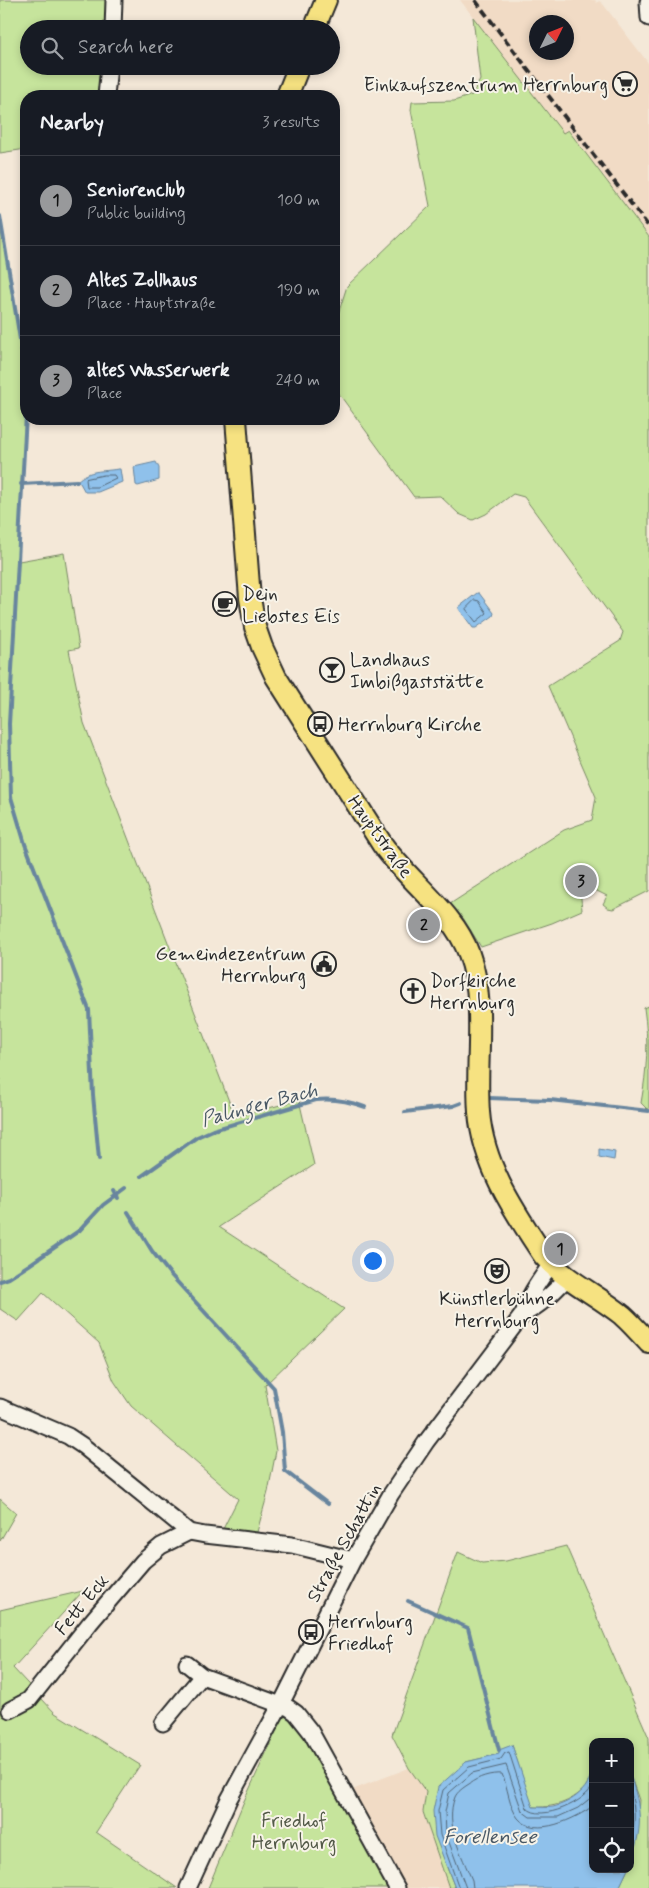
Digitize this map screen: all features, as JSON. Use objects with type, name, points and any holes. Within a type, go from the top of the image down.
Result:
[{"type":"main road","points":[[318,20],[326,0]]},
{"type":"main road","points":[[289,90],[295,75]]},
{"type":"main road","name":"Hauptstraße","points":[[236,425],[254,627],[276,677],[382,844],[395,862],[456,929],[469,953],[477,984],[479,1112],[484,1144],[495,1173],[516,1212],[551,1264],[567,1278],[620,1314],[649,1343]]},
{"type":"street","points":[[113,20],[114,0]]},
{"type":"street","points":[[636,0],[649,2],[649,18]]},
{"type":"street","points":[[106,90],[107,75]]},
{"type":"street","name":"Straße Schattin","points":[[188,1888],[229,1799],[281,1704],[353,1560],[391,1494],[426,1442],[522,1314],[539,1280],[551,1264]]},
{"type":"street","name":"Straße Schattin","points":[[522,1314],[532,1310],[556,1291],[567,1278]]},
{"type":"street","points":[[0,1407],[68,1436],[189,1532],[292,1545],[353,1560]]},
{"type":"street","name":"Fett Eck","points":[[10,1710],[29,1700],[90,1623],[143,1561],[161,1546],[189,1532]]},
{"type":"street","points":[[187,1664],[202,1676],[281,1704],[296,1713],[311,1732],[397,1888]]},
{"type":"street","points":[[163,1724],[202,1676]]},
{"type":"shaded area","points":[[460,0],[595,0],[597,3],[599,1],[603,4],[649,64],[649,237],[568,130],[563,134]]},
{"type":"shaded area","points":[[409,1768],[426,1792],[423,1812],[449,1888],[390,1888],[339,1795]]},
{"type":"green space","points":[[0,0],[110,0],[109,20],[20,20],[20,75],[104,75],[103,90],[20,90],[20,150],[0,153]]},
{"type":"green space","points":[[473,17],[563,133],[568,130],[649,237],[649,891],[613,909],[608,908],[603,904],[607,896],[587,886],[583,878],[586,876],[584,873],[572,878],[574,882],[577,880],[582,910],[552,923],[481,947],[463,918],[450,904],[564,830],[592,820],[596,797],[548,686],[620,641],[623,632],[524,497],[513,494],[486,514],[473,520],[459,514],[440,496],[414,497],[340,395],[340,308],[347,286],[430,206],[411,110],[412,102],[454,101],[472,95],[480,80]]},
{"type":"green space","points":[[0,216],[20,339],[20,425],[25,425],[21,484],[19,561],[64,553],[79,648],[69,650],[84,723],[235,1117],[299,1100],[314,1165],[219,1227],[344,1309],[265,1385],[276,1451],[268,1492],[257,1532],[223,1529],[238,1499],[131,1406],[114,1381],[99,1343],[43,1293],[18,1321],[0,1309]]},
{"type":"green space","points":[[649,1006],[649,1111],[641,1103],[647,1056],[644,1008]]},
{"type":"green space","points":[[0,1499],[16,1513],[0,1541]]},
{"type":"green space","points":[[566,1546],[649,1738],[649,1888],[619,1888],[626,1873],[634,1873],[639,1800],[634,1786],[634,1738],[589,1738],[589,1779],[586,1786],[567,1801],[547,1807],[532,1807],[512,1745],[500,1754],[466,1762],[446,1865],[455,1888],[449,1888],[423,1812],[426,1792],[409,1768],[392,1735],[458,1552],[482,1563],[506,1561]]},
{"type":"green space","points":[[83,1591],[13,1668],[55,1713],[140,1765],[96,1832],[177,1888],[0,1888],[0,1610]]},
{"type":"green space","name":"Friedhof Herrnburg","points":[[285,1712],[307,1736],[390,1888],[208,1888],[244,1801]]},
{"type":"water","points":[[156,462],[159,468],[159,480],[136,485],[134,467]]},
{"type":"water","points":[[120,469],[122,482],[98,492],[85,492],[77,481],[86,474]]},
{"type":"water","points":[[479,593],[494,613],[493,616],[476,628],[473,628],[459,607]]},
{"type":"water","points":[[599,1149],[615,1152],[614,1160],[599,1157]]},
{"type":"water","name":"Forellensee","points":[[512,1745],[533,1807],[553,1807],[565,1803],[581,1792],[589,1780],[589,1873],[626,1873],[619,1888],[455,1888],[435,1836],[433,1811],[438,1787],[466,1762],[499,1754],[499,1750]]},
{"type":"water","points":[[634,1788],[639,1809],[637,1840],[634,1851]]},
{"type":"waterway","points":[[0,216],[20,339]]},
{"type":"waterway","points":[[25,425],[9,724],[11,797],[25,844],[89,1010],[93,1095],[99,1159]]},
{"type":"waterway","points":[[21,484],[77,481]]},
{"type":"waterway","name":"Palinger Bach","points":[[489,1098],[550,1100],[649,1111]]},
{"type":"waterway","name":"Palinger Bach","points":[[142,1176],[197,1137],[213,1130],[316,1100],[341,1100],[365,1107]]},
{"type":"waterway","name":"Palinger Bach","points":[[405,1112],[453,1106],[461,1103]]},
{"type":"waterway","name":"Palinger Bach","points":[[0,1281],[9,1278],[80,1230],[103,1205],[126,1188]]},
{"type":"waterway","name":"Palinger Bach","points":[[114,1191],[118,1198]]},
{"type":"waterway","points":[[128,1212],[152,1251],[170,1274],[274,1388],[282,1432],[285,1471],[328,1504]]},
{"type":"waterway","points":[[408,1601],[468,1628],[499,1750]]},
{"type":"railway","points":[[475,0],[649,227]]},
{"type":"place","name":"Einkaufszentrum Herrnburg","points":[[625,84]]},
{"type":"place","name":"Dein Liebstes Eis","points":[[225,604]]},
{"type":"place","name":"Landhaus Imbißgaststätte","points":[[332,670]]},
{"type":"place","name":"Herrnburg Kirche","points":[[320,724]]},
{"type":"place","name":"altes Wasserwerk","points":[[581,881]]},
{"type":"place","name":"Altes Zollhaus","points":[[424,925]]},
{"type":"place","name":"Gemeindezentrum Herrnburg","points":[[324,964]]},
{"type":"place","name":"Dorfkirche Herrnburg","points":[[413,991]]},
{"type":"place","name":"Seniorenclub","points":[[560,1249]]},
{"type":"place","name":"Künstlerbühne Herrnburg","points":[[497,1271]]},
{"type":"place","name":"Herrnburg Friedhof","points":[[311,1632]]}]
